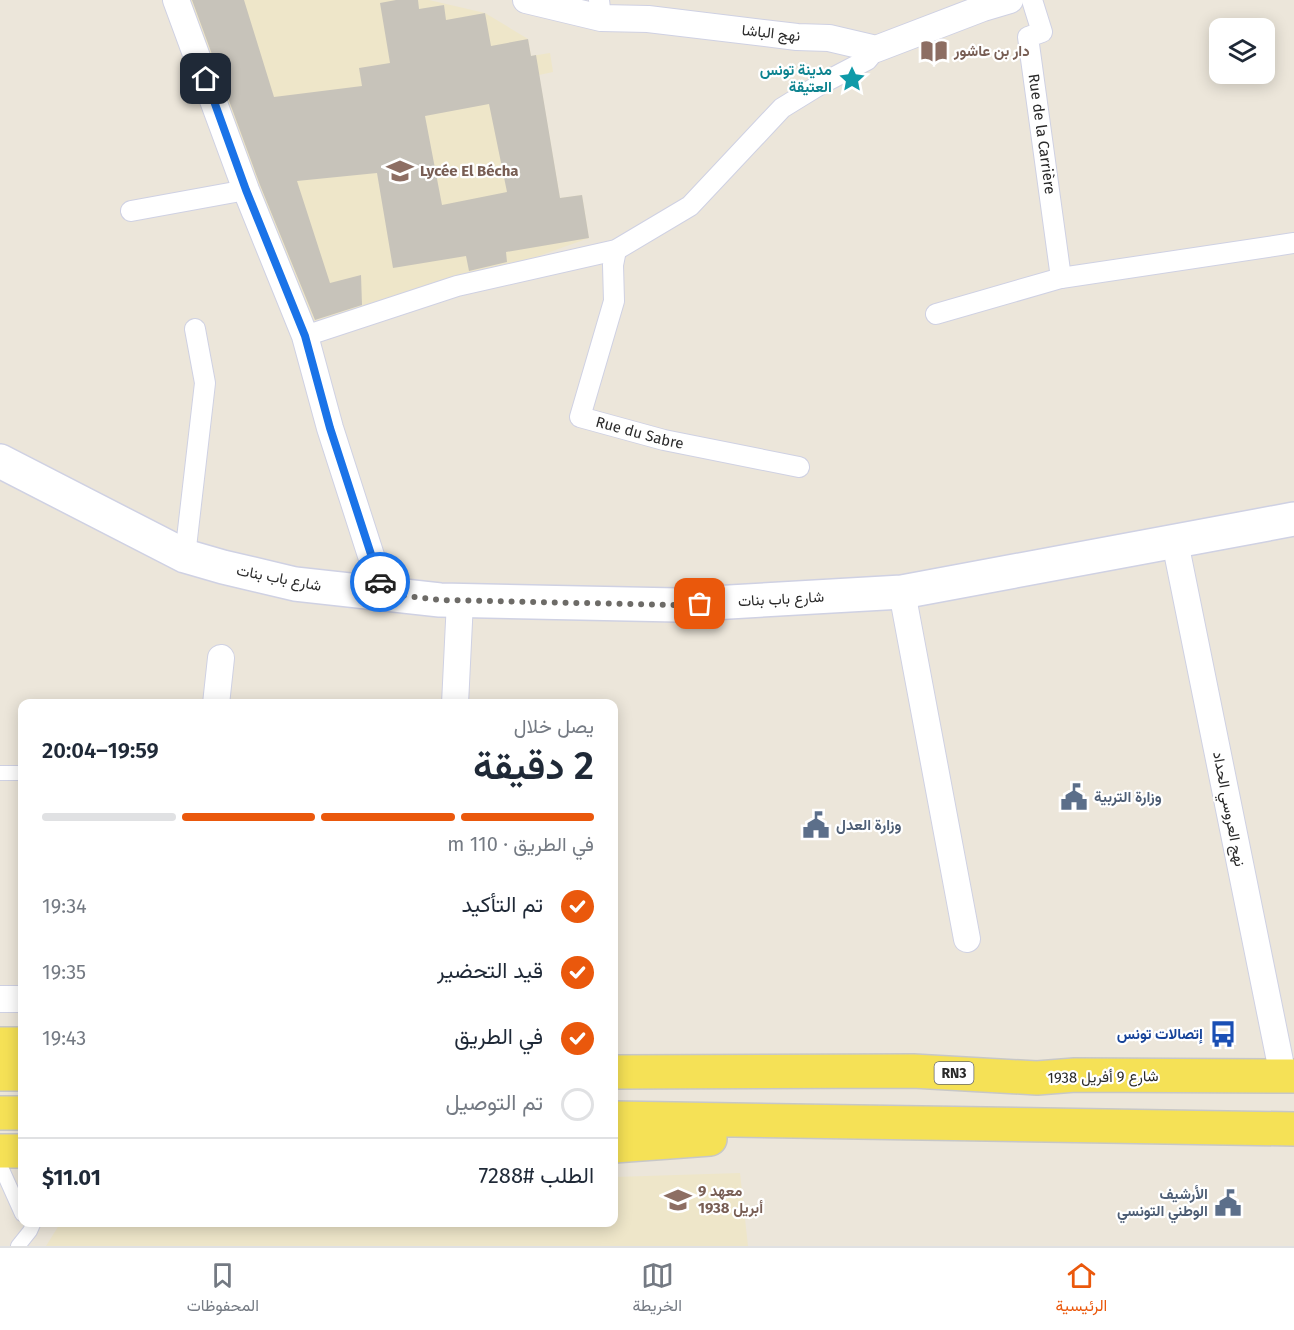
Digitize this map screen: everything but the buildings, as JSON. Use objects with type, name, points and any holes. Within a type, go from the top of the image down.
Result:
[{"type":"main road","name":"شارع باب بنات","points":[[0,460],[185,556],[295,584],[460,601],[677,605],[902,592],[1294,519]]},
{"type":"main road","points":[[0,1044],[18,1044]]},
{"type":"main road","name":"شارع 9 أفريل 1938","points":[[618,1052],[1037,1078],[1075,1075],[1289,1076]]},
{"type":"main road","name":"شارع 9 أفريل 1938","points":[[618,1072],[913,1071]]},
{"type":"main road","points":[[0,1074],[18,1074]]},
{"type":"main road","points":[[0,1113],[18,1113]]},
{"type":"main road","points":[[618,1118],[1294,1129]]},
{"type":"main road","points":[[618,1146],[924,1123]]},
{"type":"main road","points":[[0,1151],[18,1151]]},
{"type":"street","points":[[176,0],[246,190],[305,336],[330,428],[383,593]]},
{"type":"street","name":"نهج الباشا","points":[[526,0],[600,9],[648,19],[797,37],[829,38],[876,49]]},
{"type":"street","points":[[305,336],[457,286],[616,250],[690,206],[782,108],[867,60],[876,49],[981,4],[1010,0]]},
{"type":"street","name":"Rue de la Carrière","points":[[1032,0],[1041,32],[1029,37],[1061,278]]},
{"type":"street","points":[[131,212],[246,190]]},
{"type":"street","points":[[936,314],[1061,278],[1294,243]]},
{"type":"street","name":"Rue du Sabre","points":[[616,250],[612,265],[614,301],[580,417],[664,440],[799,466]]},
{"type":"street","points":[[185,556],[205,383],[195,329]]},
{"type":"street","name":"نهج العروسي الحداد","points":[[1175,542],[1289,1076]]},
{"type":"street","points":[[902,592],[967,939]]},
{"type":"street","points":[[455,699],[460,601]]},
{"type":"street","points":[[217,699],[221,658]]},
{"type":"street","points":[[0,999],[18,999]]},
{"type":"lane","points":[[0,773],[18,773]]},
{"type":"lane","points":[[0,1165],[18,1205]]},
{"type":"lane","points":[[18,1246],[29,1227]]},
{"type":"shaded area","name":"Lycée El Bécha","points":[[190,0],[429,0],[485,13],[528,39],[531,56],[550,53],[553,72],[539,75],[560,198],[582,195],[589,238],[508,267],[469,274],[304,324],[236,148]]},
{"type":"shaded area","name":"معهد 9 أبريل 1938","points":[[740,1173],[748,1246],[46,1246],[58,1227],[618,1227],[618,1177]]},
{"type":"way so far","points":[[380,582],[383,593],[440,600],[700,604]]},
{"type":"place","name":"دار بن عاشور","points":[[934,51]]},
{"type":"place","name":"مدينة تونس العتيقة","points":[[852,79]]},
{"type":"place","name":"Lycée El Bécha","points":[[400,171]]},
{"type":"place","name":"وزارة التربية","points":[[1074,797]]},
{"type":"place","name":"وزارة العدل","points":[[816,825]]},
{"type":"place","name":"إتصالات تونس","points":[[1223,1034]]},
{"type":"place","name":"معهد 9 أبريل 1938","points":[[678,1200]]},
{"type":"place","name":"الأرشيف الوطني التونسي","points":[[1228,1203]]},
{"type":"route","points":[[206,79],[246,190],[305,336],[330,428],[380,582]]}]
